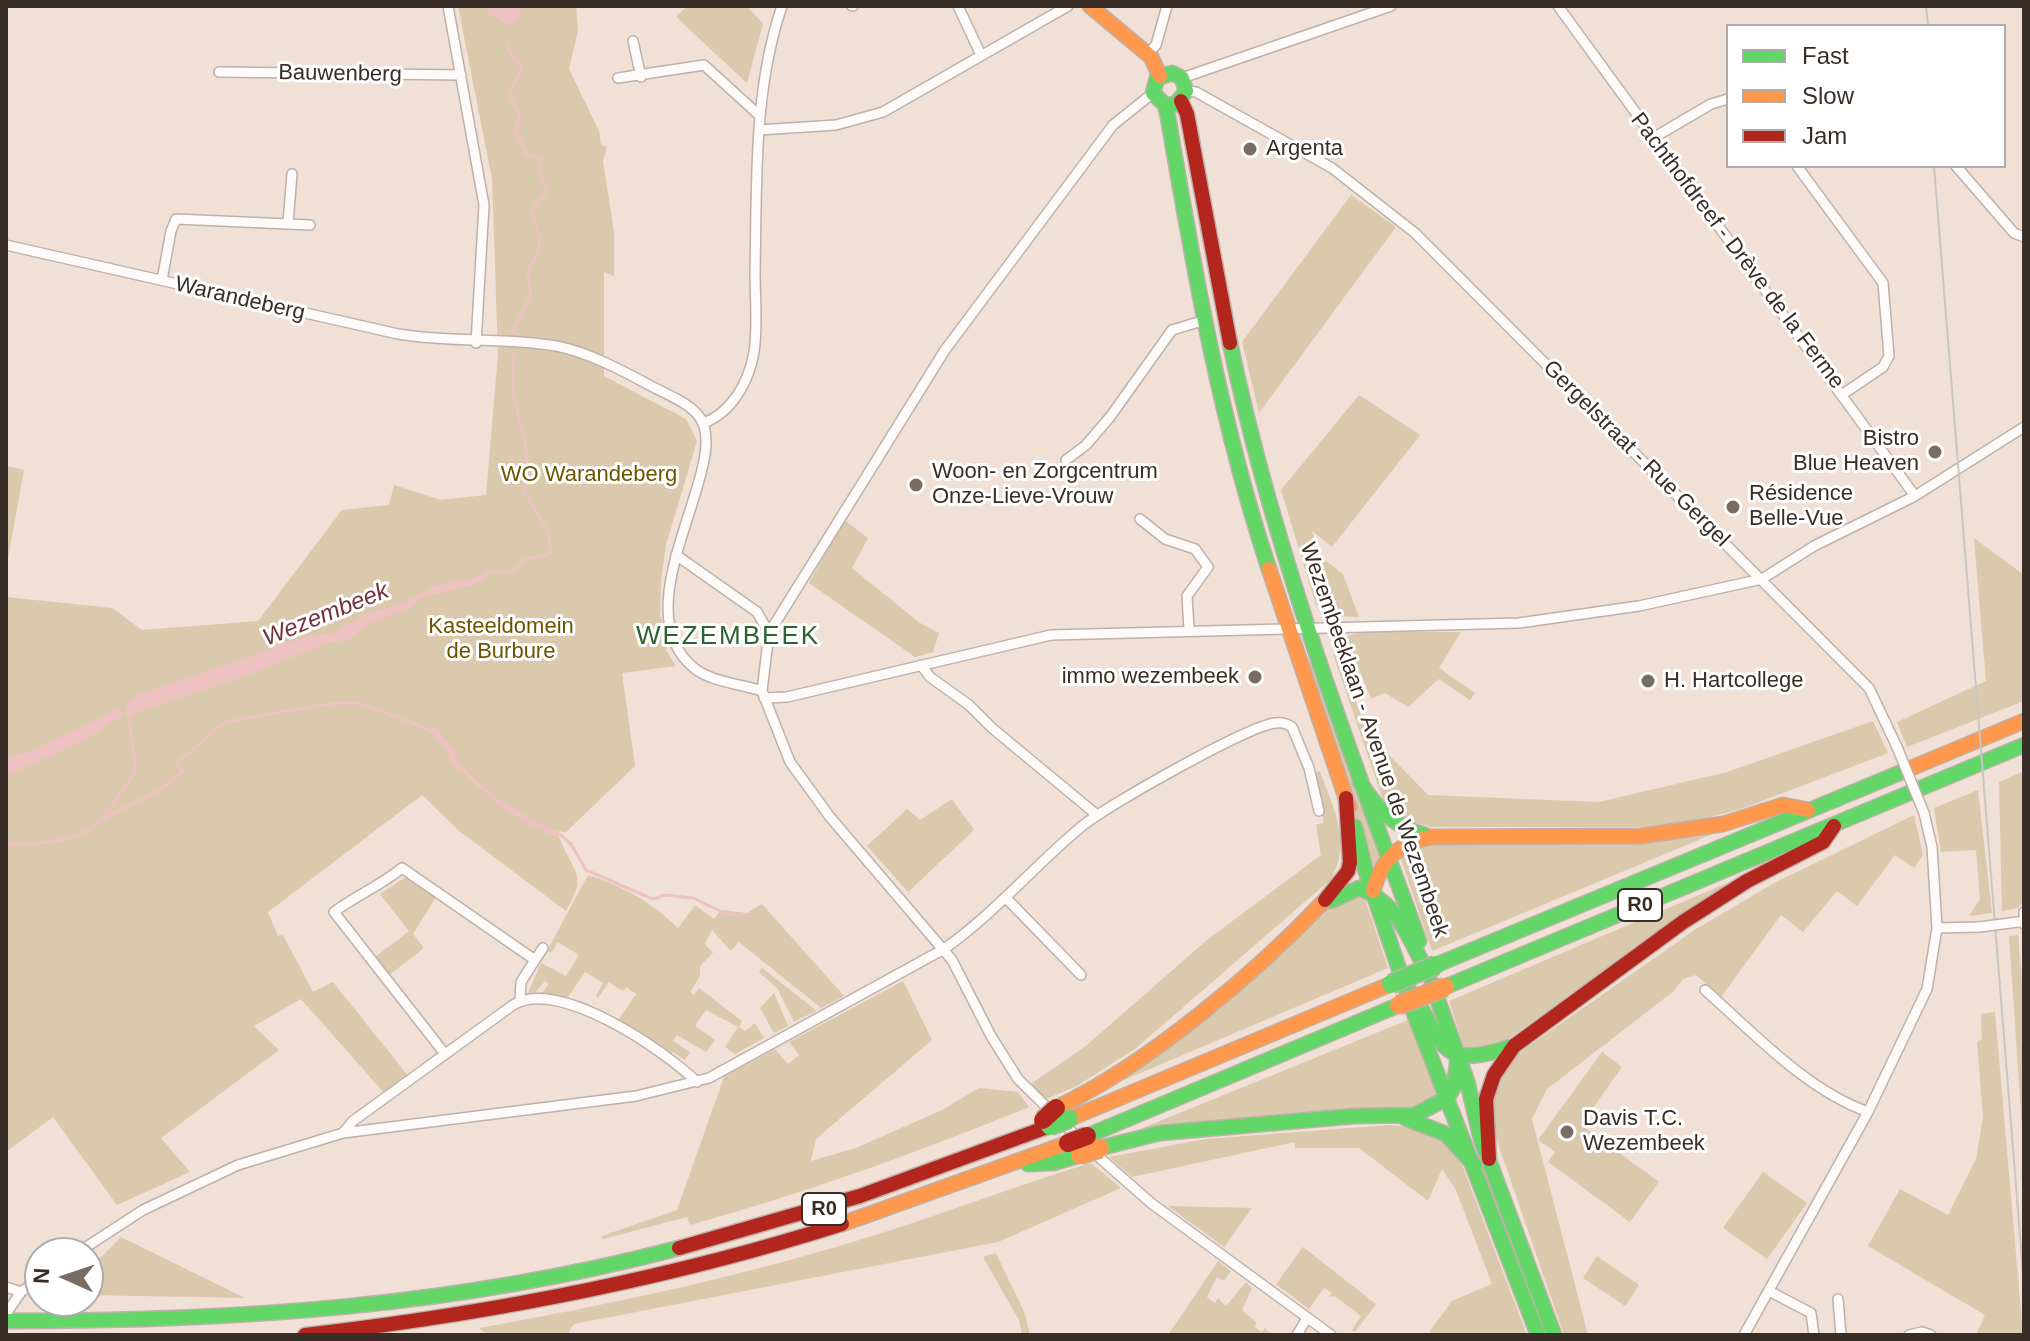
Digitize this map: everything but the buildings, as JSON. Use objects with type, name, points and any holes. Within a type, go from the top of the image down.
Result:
[{"type":"main road","points":[[1090,6],[1148,54],[1171,91]]},
{"type":"main road","name":"Wezembeeklaan - Avenue de Wezembeek","points":[[1171,91],[1202,321],[1246,499],[1346,798],[1398,985],[1447,1098],[1482,1162],[1554,1335]]},
{"type":"main road","name":"Wezembeeklaan - Avenue de Wezembeek","points":[[1171,91],[1187,114],[1201,200],[1253,444],[1306,627],[1360,782],[1433,970],[1458,1056],[1482,1162],[1538,1335]]},
{"type":"main road","name":"R0","points":[[9,1319],[119,1322],[263,1316],[396,1302],[523,1283],[764,1227],[932,1173],[1051,1121],[1398,985],[2024,721]]},
{"type":"main road","name":"R0","points":[[305,1335],[460,1316],[675,1274],[846,1226],[1017,1164],[1074,1149],[1399,1005],[2024,745]]},
{"type":"main road","points":[[1360,782],[1387,819],[1408,832],[1432,837]]},
{"type":"main road","points":[[1318,909],[1348,872],[1352,854],[1346,798]]},
{"type":"main road","points":[[1373,891],[1381,864],[1388,854],[1411,840],[1432,837],[1641,836],[1723,824],[1783,805],[1808,810]]},
{"type":"main road","points":[[1398,985],[1420,1003],[1434,1037],[1458,1056],[1487,1057],[1514,1046],[1683,922],[1747,881],[1823,842],[1836,823]]},
{"type":"main road","points":[[1051,1121],[1134,1063],[1318,909],[1346,891],[1359,888],[1373,891],[1395,908],[1408,941],[1433,970]]},
{"type":"main road","points":[[1482,1162],[1483,1099],[1492,1073],[1514,1046]]},
{"type":"main road","points":[[1094,1142],[1354,1116],[1398,1116],[1430,1110],[1447,1098],[1454,1087],[1458,1056]]},
{"type":"main road","points":[[1398,1116],[1446,1133],[1482,1162]]},
{"type":"street","points":[[448,6],[484,205],[476,343]]},
{"type":"street","points":[[782,6],[769,44],[760,116],[754,351],[732,403],[722,416],[704,423],[708,445],[676,555],[668,610],[679,652],[700,672],[763,695],[787,697],[1051,635],[1286,626],[1519,623],[1639,606],[1762,579],[1814,546],[1915,496],[2024,427]]},
{"type":"street","points":[[958,6],[981,55]]},
{"type":"street","points":[[759,130],[836,125],[868,118],[1068,6]]},
{"type":"street","points":[[1148,54],[1156,45],[1167,6]]},
{"type":"street","points":[[1331,1335],[1151,1203],[1040,1104],[1018,1079],[997,1047],[944,949],[809,790],[790,762],[763,695],[769,633],[945,350],[1113,125],[1171,91],[1391,6]]},
{"type":"street","name":"Pachthofdreef - Drève de la Ferme","points":[[1558,6],[1915,496]]},
{"type":"street","points":[[633,41],[641,77]]},
{"type":"street","points":[[618,78],[641,77],[704,65],[760,116]]},
{"type":"street","name":"Bauwenberg","points":[[219,72],[461,75]]},
{"type":"street","name":"Gergelstraat - Rue Gergel","points":[[1171,91],[1196,92],[1257,124],[1332,168],[1415,233],[1869,688],[1897,747],[1924,813],[1932,847],[1937,928],[1927,989],[1868,1112],[1744,1335]]},
{"type":"street","points":[[1653,138],[1711,104],[1726,100]]},
{"type":"street","points":[[1798,168],[1883,283],[1889,356],[1883,367],[1843,394]]},
{"type":"street","points":[[1958,168],[2014,233],[2024,237]]},
{"type":"street","points":[[288,223],[292,174]]},
{"type":"street","points":[[162,280],[176,219],[310,225]]},
{"type":"street","name":"Warandeberg","points":[[6,245],[398,334],[476,343],[558,347],[583,355],[679,401],[697,412],[704,423]]},
{"type":"street","points":[[1066,460],[1086,445],[1110,417],[1172,330],[1202,321]]},
{"type":"street","points":[[1140,519],[1165,539],[1195,549],[1208,567],[1187,596],[1189,629]]},
{"type":"street","points":[[676,555],[736,594],[757,612],[769,633]]},
{"type":"street","points":[[921,665],[930,677],[969,705],[992,728],[1097,815]]},
{"type":"street","points":[[102,1237],[143,1210],[238,1165],[343,1133],[636,1096],[697,1082],[944,949],[1006,898],[1097,815],[1227,743],[1276,722],[1292,727],[1309,768],[1319,811]]},
{"type":"street","points":[[445,1054],[334,912],[357,894],[372,892],[402,868],[535,960]]},
{"type":"street","points":[[1006,898],[1081,975]]},
{"type":"street","points":[[1937,928],[2022,923],[2024,912]]},
{"type":"street","points":[[520,1000],[521,982],[543,948]]},
{"type":"street","points":[[1705,990],[1819,1088],[1841,1102],[1868,1112]]},
{"type":"street","points":[[343,1133],[349,1124],[520,1000],[542,997],[573,1004],[628,1034],[697,1082]]},
{"type":"street","points":[[6,1287],[21,1292]]},
{"type":"street","points":[[9,1319],[24,1290]]},
{"type":"street","points":[[1769,1291],[1811,1313],[1814,1335]]},
{"type":"street","points":[[1838,1299],[1841,1335]]},
{"type":"street","points":[[1297,1335],[1307,1318]]},
{"type":"street","points":[[1909,1335],[1922,1332],[1931,1335]]},
{"type":"green space","points":[[458,6],[576,6],[578,31],[569,69],[599,131],[601,145],[607,147],[603,161],[614,232],[614,276],[604,272],[604,376],[686,419],[697,441],[666,545],[661,581],[660,615],[668,641],[666,650],[676,666],[622,673],[635,766],[566,832],[554,831],[577,878],[576,891],[566,911],[458,830],[422,795],[268,912],[278,936],[283,935],[313,992],[333,982],[409,1077],[385,1094],[301,999],[254,1026],[279,1050],[161,1138],[190,1172],[117,1205],[53,1117],[6,1152],[6,597],[112,608],[142,630],[258,621],[342,510],[389,505],[394,485],[441,500],[486,495],[498,354],[492,179]]},
{"type":"green space","points":[[687,6],[747,6],[763,24],[747,83],[676,17]]},
{"type":"green space","points":[[1351,195],[1396,227],[1259,413],[1242,342]]},
{"type":"green space","points":[[1359,395],[1420,435],[1332,547],[1312,531],[1319,555],[1343,574],[1359,617],[1330,616],[1316,605],[1281,490]]},
{"type":"green space","points":[[6,466],[24,470],[6,569]]},
{"type":"green space","points":[[844,520],[868,538],[852,568],[920,623],[939,633],[933,652],[915,657],[809,583]]},
{"type":"green space","points":[[1974,538],[2024,575],[2024,701],[1907,747],[1897,722],[1986,681]]},
{"type":"green space","points":[[1359,632],[1461,632],[1439,668],[1475,693],[1470,700],[1439,679],[1408,707],[1385,693],[1371,699],[1346,637]]},
{"type":"green space","points":[[1333,654],[1338,654],[1368,733],[1428,795],[1599,802],[1727,772],[1873,721],[1888,753],[1741,809],[1695,821],[1639,827],[1431,827],[1395,817],[1383,800]]},
{"type":"green space","points":[[1301,660],[1313,662],[1380,857],[1374,867]]},
{"type":"green space","points":[[1320,771],[1335,812],[1340,839],[1337,866],[1330,880],[1135,1049],[1075,1087],[1046,1099],[1031,1084],[1087,1045],[1207,940],[1321,855],[1316,825],[1324,822],[1313,774]]},
{"type":"green space","points":[[2024,771],[2024,900],[2018,908],[2002,911],[1999,782]]},
{"type":"green space","points":[[1978,790],[1992,913],[1969,916],[1980,899],[1976,850],[1941,852],[1934,808]]},
{"type":"green space","points":[[952,799],[974,830],[908,892],[867,846],[907,809],[920,820]]},
{"type":"green space","points":[[1914,815],[1923,855],[1914,868],[1895,855],[1857,906],[1837,891],[1803,932],[1781,915],[1721,997],[1696,975],[1683,979],[1674,991],[1547,1089],[1532,1119],[1588,1335],[1564,1335],[1491,1123],[1488,1097],[1516,1055],[1696,929],[1776,882]]},
{"type":"green space","points":[[1720,831],[1432,951],[1399,853],[1416,843]]},
{"type":"green space","points":[[588,875],[636,896],[678,928],[695,905],[714,919],[721,910],[747,913],[762,904],[844,996],[821,1008],[739,942],[731,951],[712,930],[705,944],[713,953],[700,966],[700,976],[690,992],[694,995],[699,988],[742,1021],[739,1027],[745,1031],[755,1023],[764,1038],[735,1054],[725,1047],[738,1027],[706,1010],[695,1026],[715,1040],[706,1052],[677,1035],[673,1041],[690,1052],[685,1060],[673,1052],[669,1057],[617,1022],[636,994],[626,987],[623,991],[609,982],[598,998],[596,996],[603,983],[585,972],[568,997],[541,994],[549,984],[545,981],[535,993],[528,993],[541,963],[566,976],[579,955],[558,942],[551,953],[547,951]]},
{"type":"green space","points":[[1746,875],[1673,921],[1501,1044],[1466,1054],[1449,1001]]},
{"type":"green space","points":[[406,877],[436,897],[413,934],[424,948],[388,976],[374,958],[409,931],[380,894]]},
{"type":"green space","points":[[1364,896],[1388,968],[1112,1085],[1336,902]]},
{"type":"green space","points":[[2018,935],[2024,1007],[2024,1158],[2009,936]]},
{"type":"green space","points":[[762,968],[816,1011],[794,1022],[777,988],[759,972]]},
{"type":"green space","points":[[903,981],[932,1040],[816,1139],[811,1161],[856,1148],[942,1110],[979,1088],[1018,1092],[1029,1107],[904,1156],[776,1199],[690,1225],[687,1217],[603,1239],[602,1236],[677,1210],[724,1077],[775,1049],[788,1064],[799,1055],[789,1042]]},
{"type":"green space","points":[[774,993],[788,1026],[774,1033],[760,1008]]},
{"type":"green space","points":[[1995,1012],[2023,1335],[1976,1335],[1985,1315],[1868,1246],[1900,1189],[1948,1215],[1976,1159],[1983,1117],[1977,1042],[1982,1039],[1981,1014]]},
{"type":"green space","points":[[1408,1020],[1438,1098],[1418,1107],[1118,1138]]},
{"type":"green space","name":"Davis T.C. Wezembeek","points":[[1602,1052],[1622,1067],[1581,1125],[1659,1182],[1630,1222],[1548,1162],[1555,1152],[1538,1140]]},
{"type":"green space","points":[[1389,1125],[1425,1129],[1456,1149],[1527,1335],[1432,1335],[1430,1331],[1452,1301],[1492,1284],[1456,1190],[1442,1169],[1428,1201],[1359,1148],[1295,1148],[1295,1142],[1132,1177],[1109,1157],[1206,1139]]},
{"type":"green space","points":[[1091,1163],[1121,1188],[998,1242],[574,1324],[567,1335],[488,1335],[479,1328],[623,1300],[765,1267],[888,1231]]},
{"type":"green space","points":[[1763,1172],[1807,1203],[1767,1259],[1723,1228]]},
{"type":"green space","points":[[1168,1206],[1252,1208],[1224,1247]]},
{"type":"green space","points":[[121,1237],[245,1298],[104,1295],[104,1254]]},
{"type":"green space","points":[[1303,1247],[1376,1304],[1355,1332],[1352,1330],[1361,1316],[1335,1296],[1329,1297],[1332,1293],[1324,1288],[1309,1309],[1276,1284]]},
{"type":"green space","points":[[996,1253],[1025,1314],[1030,1335],[1022,1335],[1019,1320],[983,1257]]},
{"type":"green space","points":[[1597,1256],[1639,1285],[1625,1306],[1583,1278]]},
{"type":"green space","points":[[1218,1261],[1231,1271],[1224,1281],[1217,1277],[1207,1297],[1215,1303],[1218,1298],[1226,1306],[1246,1282],[1252,1288],[1242,1310],[1257,1323],[1254,1327],[1262,1332],[1265,1328],[1271,1335],[1168,1335]]},
{"type":"shaded area","points":[[486,6],[524,6],[516,21],[506,24],[488,13]]},
{"type":"shaded area","points":[[490,569],[490,575],[473,585],[421,598],[410,608],[367,625],[347,641],[331,642],[245,676],[130,715],[126,711],[128,702],[137,695],[307,636],[333,633],[368,613],[406,602],[434,586],[472,579]]},
{"type":"shaded area","points":[[119,709],[124,714],[87,739],[6,776],[6,758],[35,749]]},
{"type":"shaded area","points":[[427,722],[440,732],[470,774],[490,792],[558,832],[559,837],[501,807],[467,776]]},
{"type":"waterway","name":"Wezembeek","points":[[507,44],[512,57],[522,66],[509,96],[520,116],[515,130],[526,154],[542,158],[538,168],[547,192],[531,211],[540,238],[538,252],[527,272],[531,295],[512,333]]},
{"type":"waterway","name":"Wezembeek","points":[[490,571],[512,572],[525,559],[549,555],[551,551],[547,529],[524,492],[528,469],[524,437],[513,395],[513,357]]},
{"type":"waterway","points":[[103,819],[161,789],[184,771],[175,765],[225,722],[327,704],[359,703],[423,727],[440,739]]},
{"type":"waterway","name":"Wezembeek","points":[[6,843],[54,841],[79,835],[98,823],[136,771],[128,713]]},
{"type":"waterway","points":[[450,754],[451,762],[461,770]]},
{"type":"waterway","points":[[557,832],[571,844],[586,870],[653,899],[665,895],[693,898],[726,914],[747,915]]},
{"type":"tram line","points":[[1926,6],[1928,24]]},
{"type":"tram line","points":[[1934,168],[2024,1285]]},
{"type":"traffic: fast","points":[[1165,105],[1176,104],[1186,91],[1182,78],[1172,73],[1157,78],[1153,93],[1165,105],[1168,117],[1198,288],[1222,401],[1269,569]]},
{"type":"traffic: fast","points":[[1230,343],[1290,571],[1339,720],[1419,941]]},
{"type":"traffic: fast","points":[[1445,987],[2024,745]]},
{"type":"traffic: fast","points":[[1436,965],[1909,769]]},
{"type":"traffic: fast","points":[[1360,782],[1387,816],[1425,835]]},
{"type":"traffic: fast","points":[[1355,827],[1366,872],[1415,1016],[1538,1335]]},
{"type":"traffic: fast","points":[[1331,901],[1359,888],[1384,903],[1402,924],[1429,975]]},
{"type":"traffic: fast","points":[[1391,984],[1436,965]]},
{"type":"traffic: fast","points":[[1432,984],[1467,1081],[1481,1139],[1554,1335]]},
{"type":"traffic: fast","points":[[1405,985],[1435,1033],[1452,1052],[1466,1056],[1510,1047]]},
{"type":"traffic: fast","points":[[1087,1136],[1399,1005]]},
{"type":"traffic: fast","points":[[1100,1148],[1160,1133],[1354,1116],[1415,1115],[1447,1098],[1454,1087],[1458,1056]]},
{"type":"traffic: fast","points":[[1405,1118],[1446,1134],[1475,1166]]},
{"type":"traffic: fast","points":[[1050,1126],[1069,1119]]},
{"type":"traffic: fast","points":[[1028,1164],[1053,1163],[1080,1155]]},
{"type":"traffic: fast","points":[[6,1321],[177,1318],[345,1307],[512,1284],[679,1248]]},
{"type":"traffic: slow","points":[[1090,6],[1151,57],[1160,76]]},
{"type":"traffic: slow","points":[[1269,569],[1349,807]]},
{"type":"traffic: slow","points":[[1909,769],[2024,721]]},
{"type":"traffic: slow","points":[[1373,891],[1381,869],[1394,854],[1410,843],[1432,837],[1641,836],[1723,824],[1783,805],[1808,810]]},
{"type":"traffic: slow","points":[[1056,1108],[1091,1090],[1163,1043],[1234,987],[1325,900]]},
{"type":"traffic: slow","points":[[1069,1119],[1391,984]]},
{"type":"traffic: slow","points":[[1399,1005],[1445,987]]},
{"type":"traffic: slow","points":[[842,1224],[1068,1143]]},
{"type":"traffic: slow","points":[[1080,1155],[1100,1148]]},
{"type":"traffic: jam","points":[[1181,101],[1187,114],[1230,343]]},
{"type":"traffic: jam","points":[[1325,900],[1348,871],[1350,862],[1346,798]]},
{"type":"traffic: jam","points":[[1489,1159],[1486,1099],[1494,1075],[1514,1046],[1683,922],[1747,881],[1823,842],[1834,826]]},
{"type":"traffic: jam","points":[[1043,1120],[1056,1108]]},
{"type":"traffic: jam","points":[[679,1248],[860,1196],[1050,1126]]},
{"type":"traffic: jam","points":[[1068,1143],[1087,1136]]},
{"type":"traffic: jam","points":[[305,1335],[441,1317],[576,1293],[710,1262],[842,1224]]},
{"type":"place","name":"Argenta","points":[[1250,149]]},
{"type":"place","name":"Bistro Blue Heaven","points":[[1935,452]]},
{"type":"place","name":"Woon- en Zorgcentrum Onze-Lieve-Vrouw","points":[[916,485]]},
{"type":"place","name":"Résidence Belle-Vue","points":[[1733,507]]},
{"type":"place","name":"immo wezembeek","points":[[1255,677]]},
{"type":"place","name":"H. Hartcollege","points":[[1648,681]]},
{"type":"place","name":"Davis T.C. Wezembeek","points":[[1567,1132]]},
{"type":"district","name":"WEZEMBEEK","points":[[728,637]]},
{"type":"park label","name":"WO Warandeberg","points":[[589,475]]},
{"type":"park label","name":"Kasteeldomein de Burbure","points":[[501,640]]}]
